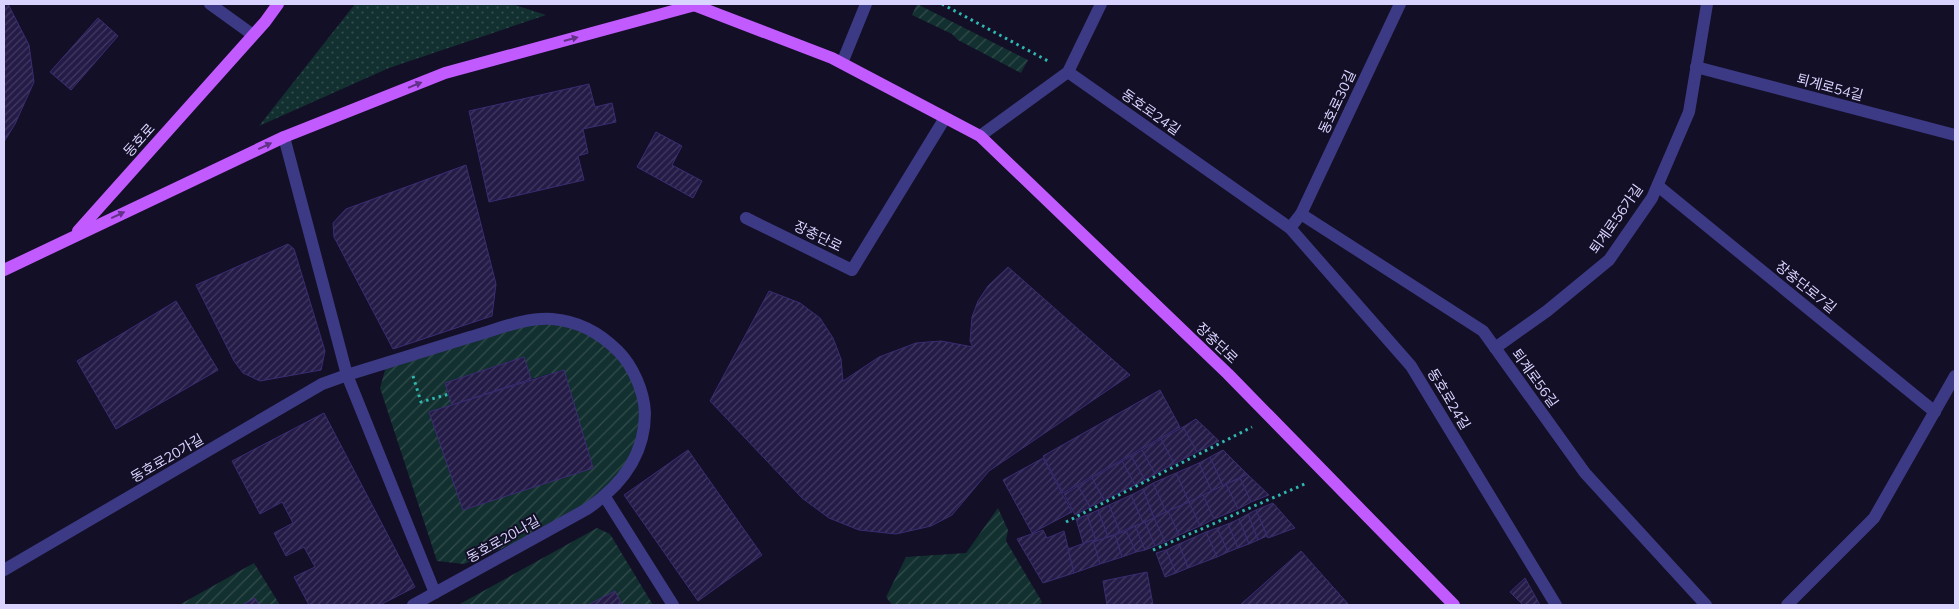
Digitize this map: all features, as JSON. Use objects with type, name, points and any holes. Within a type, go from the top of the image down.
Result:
[{"type":"main road","name":"동호로","points":[[4,270],[74,236],[265,22],[278,4]]},
{"type":"main road","name":"장충단로","points":[[693,4],[842,63],[980,136],[1270,418],[1449,604]]},
{"type":"main road","points":[[74,236],[284,137],[446,73],[693,4]]},
{"type":"street","points":[[210,4],[253,35]]},
{"type":"street","points":[[842,63],[866,4]]},
{"type":"street","points":[[980,136],[1068,72],[1101,4]]},
{"type":"street","name":"동호로30길","points":[[1301,214],[1400,4]]},
{"type":"street","name":"퇴계로56가길","points":[[1495,348],[1547,311],[1609,260],[1652,198],[1689,112],[1707,4]]},
{"type":"street","name":"퇴계로54길","points":[[1696,68],[1955,135]]},
{"type":"street","name":"동호로24길","points":[[1068,72],[1290,228],[1411,366],[1556,605]]},
{"type":"street","name":"장충단로","points":[[746,218],[852,270],[945,118]]},
{"type":"street","points":[[284,137],[347,375],[435,593]]},
{"type":"street","name":"장충단로7길","points":[[1658,186],[1935,412]]},
{"type":"street","points":[[1290,228],[1301,214]]},
{"type":"street","name":"퇴계로56길","points":[[1301,214],[1483,331],[1585,473],[1706,605]]},
{"type":"street","name":"동호로20가길","points":[[4,570],[322,384],[518,323],[550,319],[579,324],[604,338],[625,358],[639,384],[645,412],[642,440]]},
{"type":"street","points":[[1787,605],[1874,518],[1955,376]]},
{"type":"street","name":"동호로20나길","points":[[413,605],[560,525],[605,497],[627,473],[642,440]]},
{"type":"street","points":[[605,497],[674,605]]},
{"type":"path","points":[[942,4],[1068,72]]},
{"type":"path","points":[[407,357],[421,402],[448,394]]},
{"type":"path","points":[[1066,522],[1270,418]]},
{"type":"path","points":[[1153,550],[1326,475]]},
{"type":"green space","points":[[355,4],[512,4],[546,15],[389,68],[259,126]]},
{"type":"green space","points":[[917,4],[1028,60],[1021,73],[958,40],[952,34],[912,15]]},
{"type":"green space","points":[[517,323],[579,324],[625,358],[645,412],[627,473],[559,525],[464,564],[437,561],[380,388],[387,363]],"holes":[[[524,357],[531,379],[564,370],[593,467],[463,510],[429,412],[452,405],[445,383]]]},
{"type":"green space","points":[[998,508],[1008,530],[1006,541],[1042,602],[1039,605],[892,605],[886,597],[906,557],[966,553]]},
{"type":"green space","points":[[597,528],[610,534],[653,605],[622,605],[614,592],[588,605],[458,605]]},
{"type":"green space","points":[[254,563],[280,605],[259,605],[255,598],[242,605],[179,605]]},
{"type":"building","points":[[4,4],[8,4],[29,45],[34,82],[15,124],[4,142]]},
{"type":"building","points":[[98,18],[118,36],[71,90],[50,72]]},
{"type":"building","points":[[589,84],[595,107],[612,103],[616,122],[583,129],[588,153],[578,156],[584,180],[489,202],[469,111]]},
{"type":"building","points":[[656,132],[682,146],[672,165],[702,181],[693,198],[637,167]]},
{"type":"building","points":[[466,165],[496,284],[492,316],[393,349],[334,237],[333,223],[346,209]]},
{"type":"building","points":[[288,244],[294,249],[325,351],[321,370],[260,381],[243,373],[234,361],[196,285]]},
{"type":"building","points":[[1008,267],[1130,375],[989,471],[952,515],[931,526],[896,534],[859,530],[829,518],[802,498],[710,401],[769,291],[800,303],[820,318],[833,338],[841,359],[843,381],[879,357],[916,343],[941,341],[973,347],[970,341],[972,317],[978,301],[988,286]]},
{"type":"building","points":[[176,301],[218,370],[116,429],[77,361]]},
{"type":"building","points":[[524,357],[531,379],[452,405],[445,383]]},
{"type":"building","points":[[564,370],[593,468],[463,510],[429,412]]},
{"type":"building","points":[[1160,390],[1180,427],[1063,493],[1043,456]]},
{"type":"building","points":[[324,413],[415,587],[380,605],[309,605],[294,577],[315,567],[304,547],[286,556],[274,533],[293,523],[282,502],[260,514],[232,461]]},
{"type":"building","points":[[1196,419],[1219,441],[1197,452],[1183,427]]},
{"type":"building","points":[[1183,427],[1197,452],[1174,464],[1161,439]]},
{"type":"building","points":[[1161,439],[1174,464],[1155,474],[1142,450]]},
{"type":"building","points":[[688,450],[762,555],[698,601],[624,495]]},
{"type":"building","points":[[1142,450],[1155,474],[1145,480],[1131,456]]},
{"type":"building","points":[[1223,450],[1247,474],[1223,486],[1210,457]]},
{"type":"building","points":[[1131,456],[1145,480],[1135,485],[1122,461]]},
{"type":"building","points":[[1210,457],[1223,486],[1212,492],[1199,463]]},
{"type":"building","points":[[1043,458],[1072,512],[1032,533],[1003,480]]},
{"type":"building","points":[[1122,461],[1135,485],[1104,500],[1092,478]]},
{"type":"building","points":[[1199,463],[1212,492],[1189,502],[1176,473]]},
{"type":"building","points":[[1176,473],[1189,502],[1166,512],[1153,483]]},
{"type":"building","points":[[1247,474],[1269,495],[1251,502],[1240,478]]},
{"type":"building","points":[[1092,478],[1104,500],[1090,507],[1078,486]]},
{"type":"building","points":[[1240,478],[1251,502],[1238,509],[1226,484]]},
{"type":"building","points":[[1153,483],[1166,512],[1154,518],[1143,489]]},
{"type":"building","points":[[1226,484],[1238,509],[1214,519],[1203,495]]},
{"type":"building","points":[[1078,486],[1090,507],[1075,515],[1064,494]]},
{"type":"building","points":[[1143,489],[1154,518],[1143,523],[1131,495]]},
{"type":"building","points":[[1131,495],[1143,523],[1120,532],[1109,505]]},
{"type":"building","points":[[1203,495],[1214,519],[1200,526],[1189,502]]},
{"type":"building","points":[[1189,502],[1200,526],[1179,535],[1168,511]]},
{"type":"building","points":[[1273,503],[1295,528],[1268,538],[1256,510]]},
{"type":"building","points":[[1109,505],[1120,532],[1108,537],[1098,510]]},
{"type":"building","points":[[1098,510],[1108,537],[1096,541],[1087,515]]},
{"type":"building","points":[[1256,510],[1267,536],[1258,540],[1248,514]]},
{"type":"building","points":[[1168,511],[1179,535],[1165,542],[1154,518]]},
{"type":"building","points":[[1248,514],[1258,540],[1249,544],[1239,519]]},
{"type":"building","points":[[1087,515],[1096,541],[1083,543],[1076,519]]},
{"type":"building","points":[[1154,518],[1165,542],[1155,546],[1145,522]]},
{"type":"building","points":[[1239,519],[1249,544],[1238,548],[1228,524]]},
{"type":"building","points":[[1145,522],[1155,546],[1145,550],[1135,526]]},
{"type":"building","points":[[1228,524],[1238,548],[1228,552],[1217,528]]},
{"type":"building","points":[[1135,526],[1145,550],[1136,552],[1126,531]]},
{"type":"building","points":[[1217,528],[1228,552],[1217,557],[1206,532]]},
{"type":"building","points":[[1043,530],[1047,538],[1064,531],[1074,573],[1043,583],[1017,539]]},
{"type":"building","points":[[1126,531],[1136,552],[1122,557],[1115,535]]},
{"type":"building","points":[[1206,532],[1217,557],[1188,568],[1179,544]]},
{"type":"building","points":[[1115,535],[1122,557],[1100,564],[1093,542]]},
{"type":"building","points":[[1093,540],[1100,564],[1074,573],[1068,549]]},
{"type":"building","points":[[1179,544],[1188,568],[1176,573],[1166,550]]},
{"type":"building","points":[[1166,550],[1176,573],[1165,577],[1156,553]]},
{"type":"building","points":[[1301,551],[1349,605],[1240,605]]},
{"type":"building","points":[[1147,572],[1153,605],[1107,605],[1103,581]]},
{"type":"building","points":[[1525,578],[1540,605],[1523,605],[1510,592]]},
{"type":"building","points":[[615,591],[622,605],[588,605]]},
{"type":"building","points":[[255,598],[259,605],[242,605]]}]
